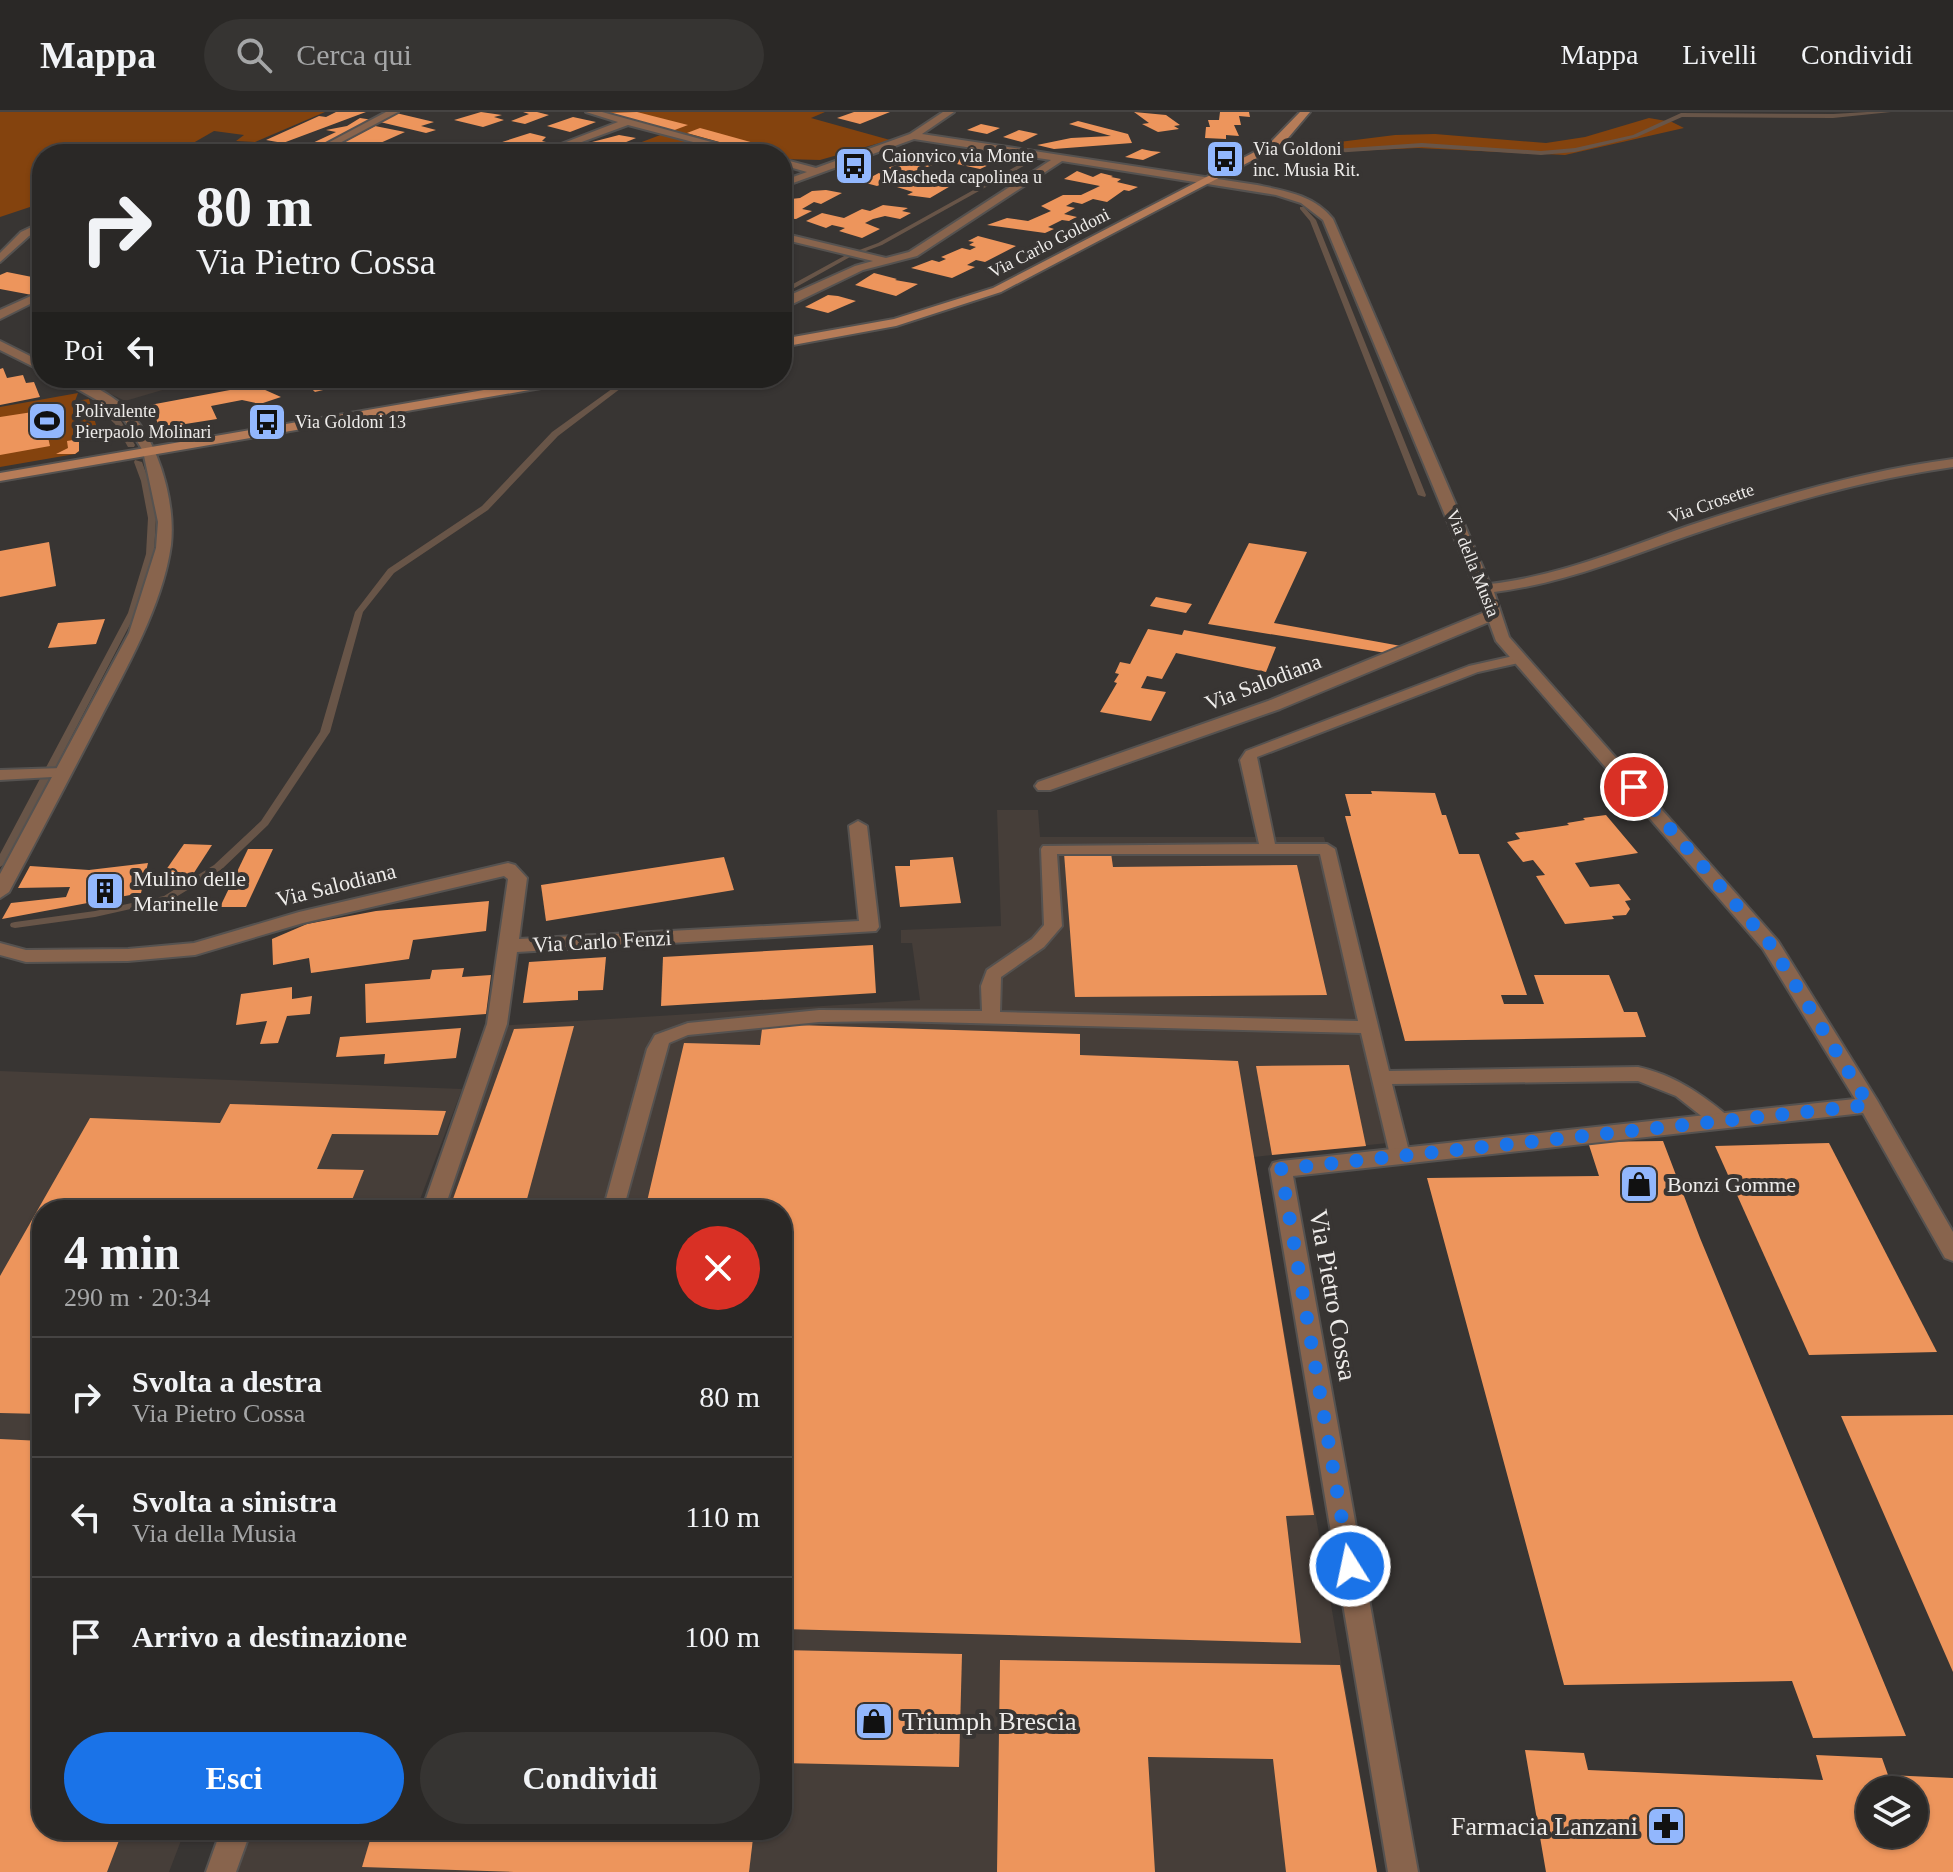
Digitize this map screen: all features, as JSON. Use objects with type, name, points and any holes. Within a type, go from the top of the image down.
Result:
[{"type":"street","points":[[331,144],[393,112]]},
{"type":"street","points":[[591,112],[701,144]]},
{"type":"street","points":[[792,180],[913,136],[946,112]]},
{"type":"street","name":"Via Carlo Goldoni","points":[[792,341],[896,322],[997,290],[1271,147],[1305,112]]},
{"type":"street","points":[[567,144],[627,122]]},
{"type":"street","name":"Via della Musia","points":[[913,136],[1210,180],[1294,197],[1313,205],[1326,216],[1485,589],[1502,638],[1771,945],[1869,1105],[1953,1252]]},
{"type":"street","points":[[792,298],[883,260],[913,254],[1062,157]]},
{"type":"street","points":[[792,165],[816,171]]},
{"type":"street","points":[[0,259],[32,230]]},
{"type":"street","points":[[792,238],[883,260]]},
{"type":"street","points":[[0,315],[32,299]]},
{"type":"street","points":[[0,345],[32,362]]},
{"type":"street","points":[[0,892],[137,633],[163,548],[165,522],[150,451],[130,419],[116,405],[83,388]]},
{"type":"street","points":[[0,477],[518,388]]},
{"type":"street","name":"Via Crosette","points":[[1485,589],[1524,584],[1570,572],[1810,490],[1953,463]]},
{"type":"street","name":"Via Salodiana","points":[[1044,786],[1274,705],[1495,614]]},
{"type":"street","name":"Via Carlo Fenzi","points":[[436,1200],[497,1024],[511,946],[869,927],[858,826]]},
{"type":"street","name":"Via Salodiana","points":[[0,949],[26,956],[128,955],[195,949],[299,918],[508,869],[518,878],[511,946]]},
{"type":"street","name":"Via Pietro Cossa","points":[[1403,1872],[1281,1169],[1869,1105]]},
{"type":"street","points":[[221,1872],[232,1840]]},
{"type":"lane","points":[[1268,849],[1248,760],[1251,754],[1474,669],[1518,659]]},
{"type":"lane","points":[[0,775],[63,773]]},
{"type":"lane","points":[[991,1017],[990,986],[993,974],[1038,943],[1053,926],[1049,849],[1327,849],[1400,1155]]},
{"type":"lane","points":[[616,1200],[656,1049],[662,1039],[672,1033],[819,1016],[991,1017],[1369,1027]]},
{"type":"lane","points":[[1381,1078],[1638,1074],[1673,1085],[1721,1121]]},
{"type":"shaded area","points":[[0,112],[325,112],[255,142],[236,141],[244,135],[214,131],[191,144],[32,144],[32,206],[0,217]]},
{"type":"shaded area","points":[[602,112],[825,112],[811,118],[890,140],[820,160],[792,159],[792,144],[726,144]]},
{"type":"shaded area","points":[[1649,118],[1672,122],[1684,128],[1565,155],[1418,148],[1307,153],[1291,148],[1395,135],[1435,134],[1546,143],[1585,137]]},
{"type":"shaded area","points":[[663,134],[693,144],[636,144]]},
{"type":"shaded area","points":[[98,388],[169,388],[125,401]]},
{"type":"shaded area","name":"Polivalente Pierpaolo Molinari","points":[[78,393],[75,401],[89,399],[99,436],[79,439],[79,451],[75,454],[0,467],[0,407]]},
{"type":"shaded area","points":[[997,810],[1038,810],[1040,837],[1324,837],[1407,1141],[1254,1157],[1377,1872],[221,1872],[231,1840],[792,1840],[792,1200],[438,1200],[496,1026],[920,1000],[912,943],[901,943],[901,930],[1001,926]]},
{"type":"shaded area","points":[[0,1071],[462,1089],[420,1200],[32,1200],[32,1840],[181,1840],[169,1872],[0,1872]]},
{"type":"building","points":[[336,112],[366,112],[283,143],[266,140],[319,116],[326,117]]},
{"type":"building","points":[[481,112],[502,115],[494,117],[504,120],[483,127],[454,120]]},
{"type":"building","points":[[523,112],[549,115],[525,124],[511,121],[529,114]]},
{"type":"building","points":[[637,112],[688,125],[672,131],[604,113]]},
{"type":"building","points":[[854,112],[890,112],[860,124],[837,118]]},
{"type":"building","points":[[1134,112],[1166,115],[1180,125],[1174,126],[1179,129],[1158,132],[1142,124],[1149,123]]},
{"type":"building","points":[[1220,112],[1249,112],[1250,117],[1239,116],[1241,125],[1234,125],[1239,136],[1205,138],[1206,127],[1210,127],[1208,120],[1219,120]]},
{"type":"building","points":[[396,113],[434,122],[421,126],[436,130],[426,133],[380,122]]},
{"type":"building","points":[[573,117],[596,122],[570,132],[547,126]]},
{"type":"building","points":[[360,118],[373,120],[327,144],[310,144],[336,132],[326,130],[347,126]]},
{"type":"building","points":[[1078,121],[1128,134],[1132,143],[1054,149],[1037,145],[1071,138],[1111,136],[1069,124]]},
{"type":"building","points":[[981,124],[1000,128],[987,134],[967,130]]},
{"type":"building","points":[[375,126],[405,132],[378,144],[340,144]]},
{"type":"building","points":[[700,128],[758,144],[727,144],[687,133]]},
{"type":"building","points":[[1019,130],[1038,134],[1022,142],[1003,137]]},
{"type":"building","points":[[530,133],[546,137],[542,141],[546,142],[539,144],[496,144]]},
{"type":"building","points":[[619,135],[636,138],[621,144],[592,142]]},
{"type":"building","points":[[1142,149],[1161,152],[1143,160],[1125,157]]},
{"type":"building","points":[[939,153],[993,163],[980,169],[943,161],[901,177],[925,182],[938,176],[959,181],[930,198],[907,195],[913,192],[884,183],[877,186],[862,182],[890,167]]},
{"type":"building","points":[[1077,171],[1093,177],[1101,173],[1113,176],[1121,179],[1117,182],[1138,187],[1124,190],[1107,202],[1093,199],[1082,204],[1073,202],[1066,206],[1075,208],[1064,214],[1077,217],[1048,227],[1054,229],[1045,233],[987,225],[1007,218],[1028,221],[1051,211],[1041,206],[1063,195],[1081,195],[1100,186],[1064,179]]},
{"type":"building","points":[[812,191],[842,193],[821,204],[814,202],[802,209],[812,211],[792,219],[792,199]]},
{"type":"building","points":[[883,205],[908,208],[902,211],[911,213],[900,219],[885,216],[865,223],[880,229],[862,238],[839,231],[845,228],[832,225],[826,228],[806,221],[822,213],[844,218],[862,209],[870,211]]},
{"type":"building","points":[[978,236],[1016,246],[985,262],[976,260],[967,265],[975,267],[952,278],[911,268],[932,260],[939,262],[946,259],[941,257],[962,248],[970,250],[976,247],[969,245],[974,242],[968,241]]},
{"type":"building","points":[[7,272],[32,277],[32,295],[0,289],[0,275]]},
{"type":"building","points":[[874,273],[918,284],[896,296],[855,285]]},
{"type":"building","points":[[828,295],[856,301],[828,313],[805,307]]},
{"type":"building","points":[[3,368],[7,378],[23,375],[26,383],[32,382],[32,388],[36,388],[40,397],[0,405],[0,369]]},
{"type":"building","points":[[261,388],[281,397],[260,404],[242,400],[211,406],[217,419],[160,428],[150,405],[230,390]]},
{"type":"building","points":[[311,388],[331,388],[315,392]]},
{"type":"building","points":[[52,409],[55,422],[45,424],[50,446],[0,455],[0,417]]},
{"type":"building","points":[[79,439],[79,451],[75,454],[56,454],[68,448],[67,441]]},
{"type":"building","points":[[49,542],[56,586],[0,597],[0,551]]},
{"type":"building","points":[[1249,543],[1307,552],[1274,623],[1401,646],[1386,653],[1208,624]]},
{"type":"building","points":[[1156,597],[1192,604],[1186,613],[1150,606]]},
{"type":"building","points":[[105,619],[96,644],[48,648],[58,623]]},
{"type":"building","points":[[1148,629],[1182,635],[1184,630],[1276,647],[1266,672],[1176,653],[1162,679],[1147,676],[1141,688],[1166,692],[1151,721],[1100,712],[1117,683],[1114,682],[1119,674],[1115,673],[1120,662],[1130,664]]},
{"type":"building","points":[[1371,791],[1435,793],[1459,854],[1479,854],[1527,995],[1501,995],[1504,1004],[1544,1004],[1534,975],[1609,975],[1624,1012],[1637,1012],[1646,1037],[1405,1041],[1345,816],[1351,816],[1345,794],[1372,794]]},
{"type":"building","points":[[1606,815],[1638,853],[1575,863],[1590,887],[1619,884],[1631,900],[1625,901],[1630,909],[1626,915],[1612,916],[1614,919],[1565,924],[1536,876],[1545,875],[1533,860],[1523,862],[1507,842],[1520,839],[1515,833],[1569,825],[1567,823],[1585,820],[1583,818]]},
{"type":"building","points":[[184,844],[212,845],[188,882],[159,880]]},
{"type":"building","points":[[248,849],[273,849],[246,907],[220,907]]},
{"type":"building","points":[[1064,853],[1111,853],[1113,867],[1297,865],[1327,995],[1075,997]]},
{"type":"building","points":[[724,857],[734,890],[546,921],[541,885]]},
{"type":"building","points":[[953,857],[961,903],[900,907],[895,866],[910,866],[910,860]]},
{"type":"building","name":"Mulino delle Marinelle","points":[[148,863],[141,893],[2,919],[11,903],[66,897],[70,887],[18,888],[30,866],[89,870]]},
{"type":"building","points":[[489,901],[486,931],[413,940],[409,959],[311,973],[309,958],[273,965],[272,939],[307,924],[376,911]]},
{"type":"building","points":[[873,945],[876,993],[661,1006],[663,957]]},
{"type":"building","points":[[606,957],[603,990],[578,991],[578,1000],[523,1003],[529,962]]},
{"type":"building","points":[[464,968],[462,977],[491,975],[486,1014],[366,1023],[365,984],[430,979],[432,970]]},
{"type":"building","points":[[292,987],[292,999],[312,996],[310,1014],[287,1016],[278,1043],[260,1044],[267,1021],[236,1025],[241,994]]},
{"type":"building","points":[[796,1025],[1080,1034],[1080,1055],[1238,1061],[1314,1515],[1286,1516],[1301,1643],[792,1629],[792,1200],[647,1200],[684,1043],[760,1045],[762,1029]]},
{"type":"building","points":[[574,1026],[527,1200],[453,1200],[514,1029]]},
{"type":"building","points":[[461,1028],[456,1058],[384,1064],[385,1054],[336,1057],[340,1037]]},
{"type":"building","points":[[1349,1065],[1366,1146],[1272,1155],[1256,1066]]},
{"type":"building","points":[[230,1104],[446,1111],[438,1135],[332,1134],[317,1169],[364,1170],[352,1200],[43,1200],[90,1118],[220,1123]]},
{"type":"building","points":[[1663,1141],[1700,1238],[1906,1736],[1813,1738],[1792,1681],[1564,1685],[1427,1178],[1599,1176],[1588,1142]]},
{"type":"building","points":[[1829,1143],[1937,1352],[1809,1355],[1715,1146]]},
{"type":"building","points":[[32,1220],[32,1414],[0,1413],[0,1276]]},
{"type":"building","points":[[1953,1415],[1953,1672],[1841,1416]]},
{"type":"building","points":[[0,1439],[32,1441],[32,1840],[119,1840],[107,1872],[0,1872]]},
{"type":"building","points":[[792,1650],[962,1654],[959,1767],[792,1763]]},
{"type":"building","points":[[1000,1660],[1340,1665],[1377,1872],[1286,1872],[1273,1759],[1148,1757],[1155,1872],[997,1872]]},
{"type":"building","points":[[1525,1750],[1584,1753],[1588,1770],[1823,1780],[1816,1755],[1882,1758],[1888,1775],[1910,1776],[1856,1776],[1856,1848],[1928,1848],[1928,1777],[1953,1778],[1953,1872],[1546,1872]]},
{"type":"building","points":[[370,1840],[753,1840],[749,1872],[514,1872],[362,1867]]},
{"type":"waterway","points":[[1290,154],[1422,145],[1541,153],[1575,150],[1635,136],[1681,115],[1833,116],[1888,112]]},
{"type":"waterway","points":[[792,287],[848,256],[880,244],[1035,158]]},
{"type":"waterway","points":[[1302,208],[1313,220],[1422,495]]},
{"type":"waterway","points":[[15,925],[95,914],[167,898],[218,867],[265,823],[325,732],[359,612],[391,571],[485,508],[555,434],[618,388]]},
{"type":"waterway","points":[[103,408],[118,423],[131,445]]},
{"type":"waterway","points":[[0,864],[132,613],[150,554],[152,518],[138,462]]},
{"type":"place","name":"Via Goldoni inc. Musia Rit.","points":[[1225,159]]},
{"type":"place","name":"Caionvico via Monte Mascheda capolinea u","points":[[854,166]]},
{"type":"place","name":"Polivalente Pierpaolo Molinari","points":[[47,421]]},
{"type":"place","name":"Via Goldoni 13","points":[[267,422]]},
{"type":"place","name":"Mulino delle Marinelle","points":[[105,891]]},
{"type":"place","name":"Bonzi Gomme","points":[[1639,1184]]},
{"type":"place","name":"Triumph Brescia","points":[[874,1721]]},
{"type":"place","name":"Farmacia Lanzani","points":[[1666,1826]]},
{"type":"route","points":[[1350,1566],[1281,1169],[1869,1105],[1771,945],[1634,787]]}]
